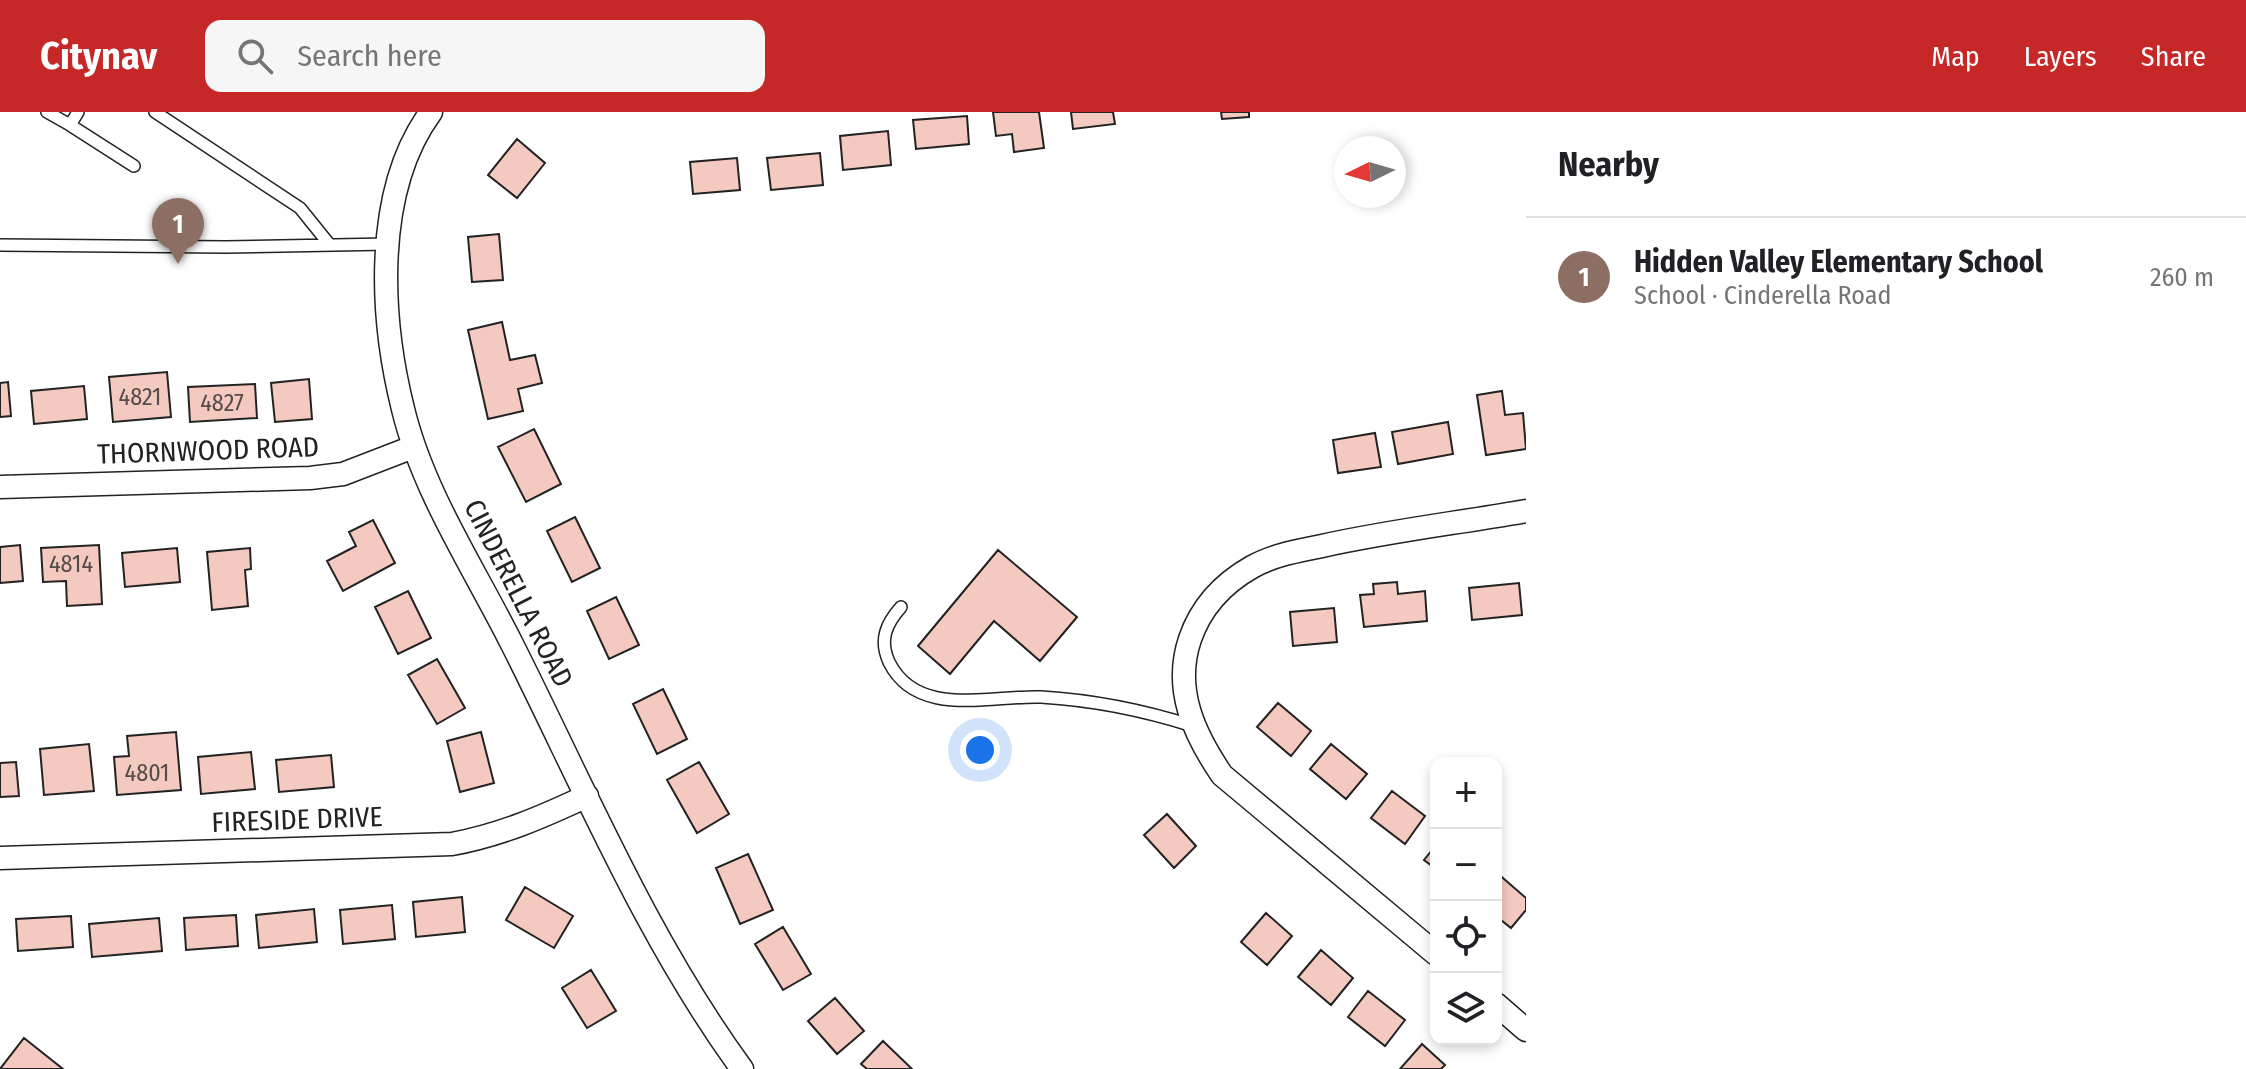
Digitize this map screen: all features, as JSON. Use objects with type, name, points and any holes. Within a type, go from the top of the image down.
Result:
[{"type":"street","name":"CINDERELLA ROAD","points":[[431,112],[397,175],[388,214],[391,349],[413,447],[587,796],[705,1019],[742,1069]]},
{"type":"street","name":"THORNWOOD ROAD","points":[[0,487],[310,478],[343,474],[413,447]]},
{"type":"street","points":[[1430,949],[1222,775],[1202,746],[1185,698],[1186,651],[1203,609],[1240,574],[1276,556],[1357,538],[1526,511]]},
{"type":"street","name":"FIRESIDE DRIVE","points":[[0,858],[452,844],[493,836],[533,822],[587,796]]},
{"type":"street","points":[[1502,1009],[1526,1030]]},
{"type":"lane","points":[[47,112],[134,166]]},
{"type":"lane","points":[[70,125],[78,112]]},
{"type":"lane","points":[[155,112],[300,208],[329,244]]},
{"type":"lane","points":[[0,245],[226,247],[388,244]]},
{"type":"lane","points":[[901,607],[890,620],[884,649],[896,675],[920,693],[951,700],[1043,697],[1156,715],[1195,727]]},
{"type":"building","points":[[993,112],[1039,112],[1044,148],[1014,152],[1012,134],[996,136]]},
{"type":"building","points":[[1071,112],[1113,112],[1115,124],[1073,129]]},
{"type":"building","points":[[1221,112],[1249,112],[1249,117],[1222,119]]},
{"type":"building","points":[[967,116],[969,144],[916,149],[913,120]]},
{"type":"building","points":[[888,131],[891,165],[843,170],[840,136]]},
{"type":"building","points":[[517,139],[545,163],[517,198],[488,175]]},
{"type":"building","points":[[820,153],[823,185],[771,190],[767,158]]},
{"type":"building","points":[[737,158],[740,190],[693,194],[690,162]]},
{"type":"building","points":[[499,234],[503,280],[472,282],[468,237]]},
{"type":"building","points":[[502,322],[510,360],[535,355],[542,383],[518,389],[523,411],[488,419],[468,330]]},
{"type":"building","points":[[167,372],[171,417],[113,422],[109,377]]},
{"type":"building","points":[[309,379],[312,419],[275,422],[271,383]]},
{"type":"building","points":[[8,382],[11,416],[0,417],[0,383]]},
{"type":"building","points":[[255,384],[257,418],[190,422],[188,387]]},
{"type":"building","points":[[84,386],[87,419],[34,424],[31,391]]},
{"type":"building","points":[[1502,391],[1505,415],[1523,413],[1526,449],[1486,455],[1477,395]]},
{"type":"building","points":[[1448,422],[1453,454],[1398,464],[1392,432]]},
{"type":"building","points":[[534,429],[561,484],[526,502],[498,447]]},
{"type":"building","points":[[1375,433],[1381,467],[1338,473],[1333,440]]},
{"type":"building","points":[[575,517],[600,568],[572,582],[547,531]]},
{"type":"building","points":[[373,520],[395,563],[343,591],[327,561],[356,546],[349,532]]},
{"type":"building","points":[[20,545],[23,581],[0,583],[0,547]]},
{"type":"building","points":[[99,545],[102,604],[67,606],[66,581],[43,582],[41,548]]},
{"type":"building","points":[[177,548],[180,582],[125,587],[122,553]]},
{"type":"building","points":[[250,548],[251,569],[245,570],[248,606],[212,610],[207,552]]},
{"type":"building","points":[[998,550],[1077,617],[1040,661],[994,621],[950,674],[918,646]]},
{"type":"building","points":[[1397,582],[1398,594],[1425,591],[1427,621],[1364,627],[1360,595],[1374,594],[1373,584]]},
{"type":"building","points":[[1519,583],[1522,615],[1472,620],[1469,588]]},
{"type":"building","points":[[408,591],[431,638],[398,654],[375,607]]},
{"type":"building","points":[[616,597],[639,645],[609,659],[587,611]]},
{"type":"building","points":[[1334,608],[1337,642],[1293,646],[1290,612]]},
{"type":"building","points":[[437,659],[465,708],[437,724],[408,675]]},
{"type":"building","points":[[663,689],[687,739],[657,754],[633,704]]},
{"type":"building","points":[[1278,703],[1311,731],[1291,756],[1257,727]]},
{"type":"building","points":[[176,732],[181,790],[117,795],[114,757],[129,756],[127,736]]},
{"type":"building","points":[[481,732],[494,783],[460,792],[447,741]]},
{"type":"building","points":[[89,744],[94,791],[44,795],[40,749]]},
{"type":"building","points":[[1331,744],[1367,774],[1346,799],[1310,769]]},
{"type":"building","points":[[251,752],[255,789],[201,794],[198,757]]},
{"type":"building","points":[[331,755],[334,787],[279,792],[276,760]]},
{"type":"building","points":[[16,762],[19,796],[0,797],[0,763]]},
{"type":"building","points":[[699,762],[729,814],[697,833],[667,780]]},
{"type":"building","points":[[1392,791],[1425,816],[1405,844],[1371,818]]},
{"type":"building","points":[[1167,814],[1196,846],[1174,868],[1144,835]]},
{"type":"building","points":[[748,854],[773,910],[740,924],[716,868]]},
{"type":"building","points":[[1502,877],[1526,898],[1526,910],[1511,928],[1502,921]]},
{"type":"building","points":[[525,887],[573,916],[554,948],[506,920]]},
{"type":"building","points":[[462,897],[465,932],[416,937],[413,902]]},
{"type":"building","points":[[392,905],[395,939],[343,944],[340,910]]},
{"type":"building","points":[[314,909],[317,942],[259,948],[256,915]]},
{"type":"building","points":[[1266,913],[1292,936],[1267,965],[1241,942]]},
{"type":"building","points":[[236,915],[238,946],[186,950],[184,918]]},
{"type":"building","points":[[71,916],[73,947],[18,951],[16,919]]},
{"type":"building","points":[[159,918],[162,951],[92,957],[89,924]]},
{"type":"building","points":[[783,927],[811,974],[783,990],[755,944]]},
{"type":"building","points":[[1321,950],[1353,978],[1331,1005],[1298,977]]},
{"type":"building","points":[[591,970],[616,1011],[587,1028],[562,988]]},
{"type":"building","points":[[1368,991],[1405,1020],[1385,1046],[1348,1017]]},
{"type":"building","points":[[835,998],[864,1031],[837,1054],[808,1021]]},
{"type":"building","points":[[24,1038],[63,1069],[0,1069]]},
{"type":"building","points":[[883,1041],[912,1069],[867,1069],[861,1064]]},
{"type":"building","points":[[1422,1044],[1445,1065],[1441,1069],[1400,1069]]},
{"type":"place","name":"Hidden Valley Elementary School","points":[[178,264]]}]
